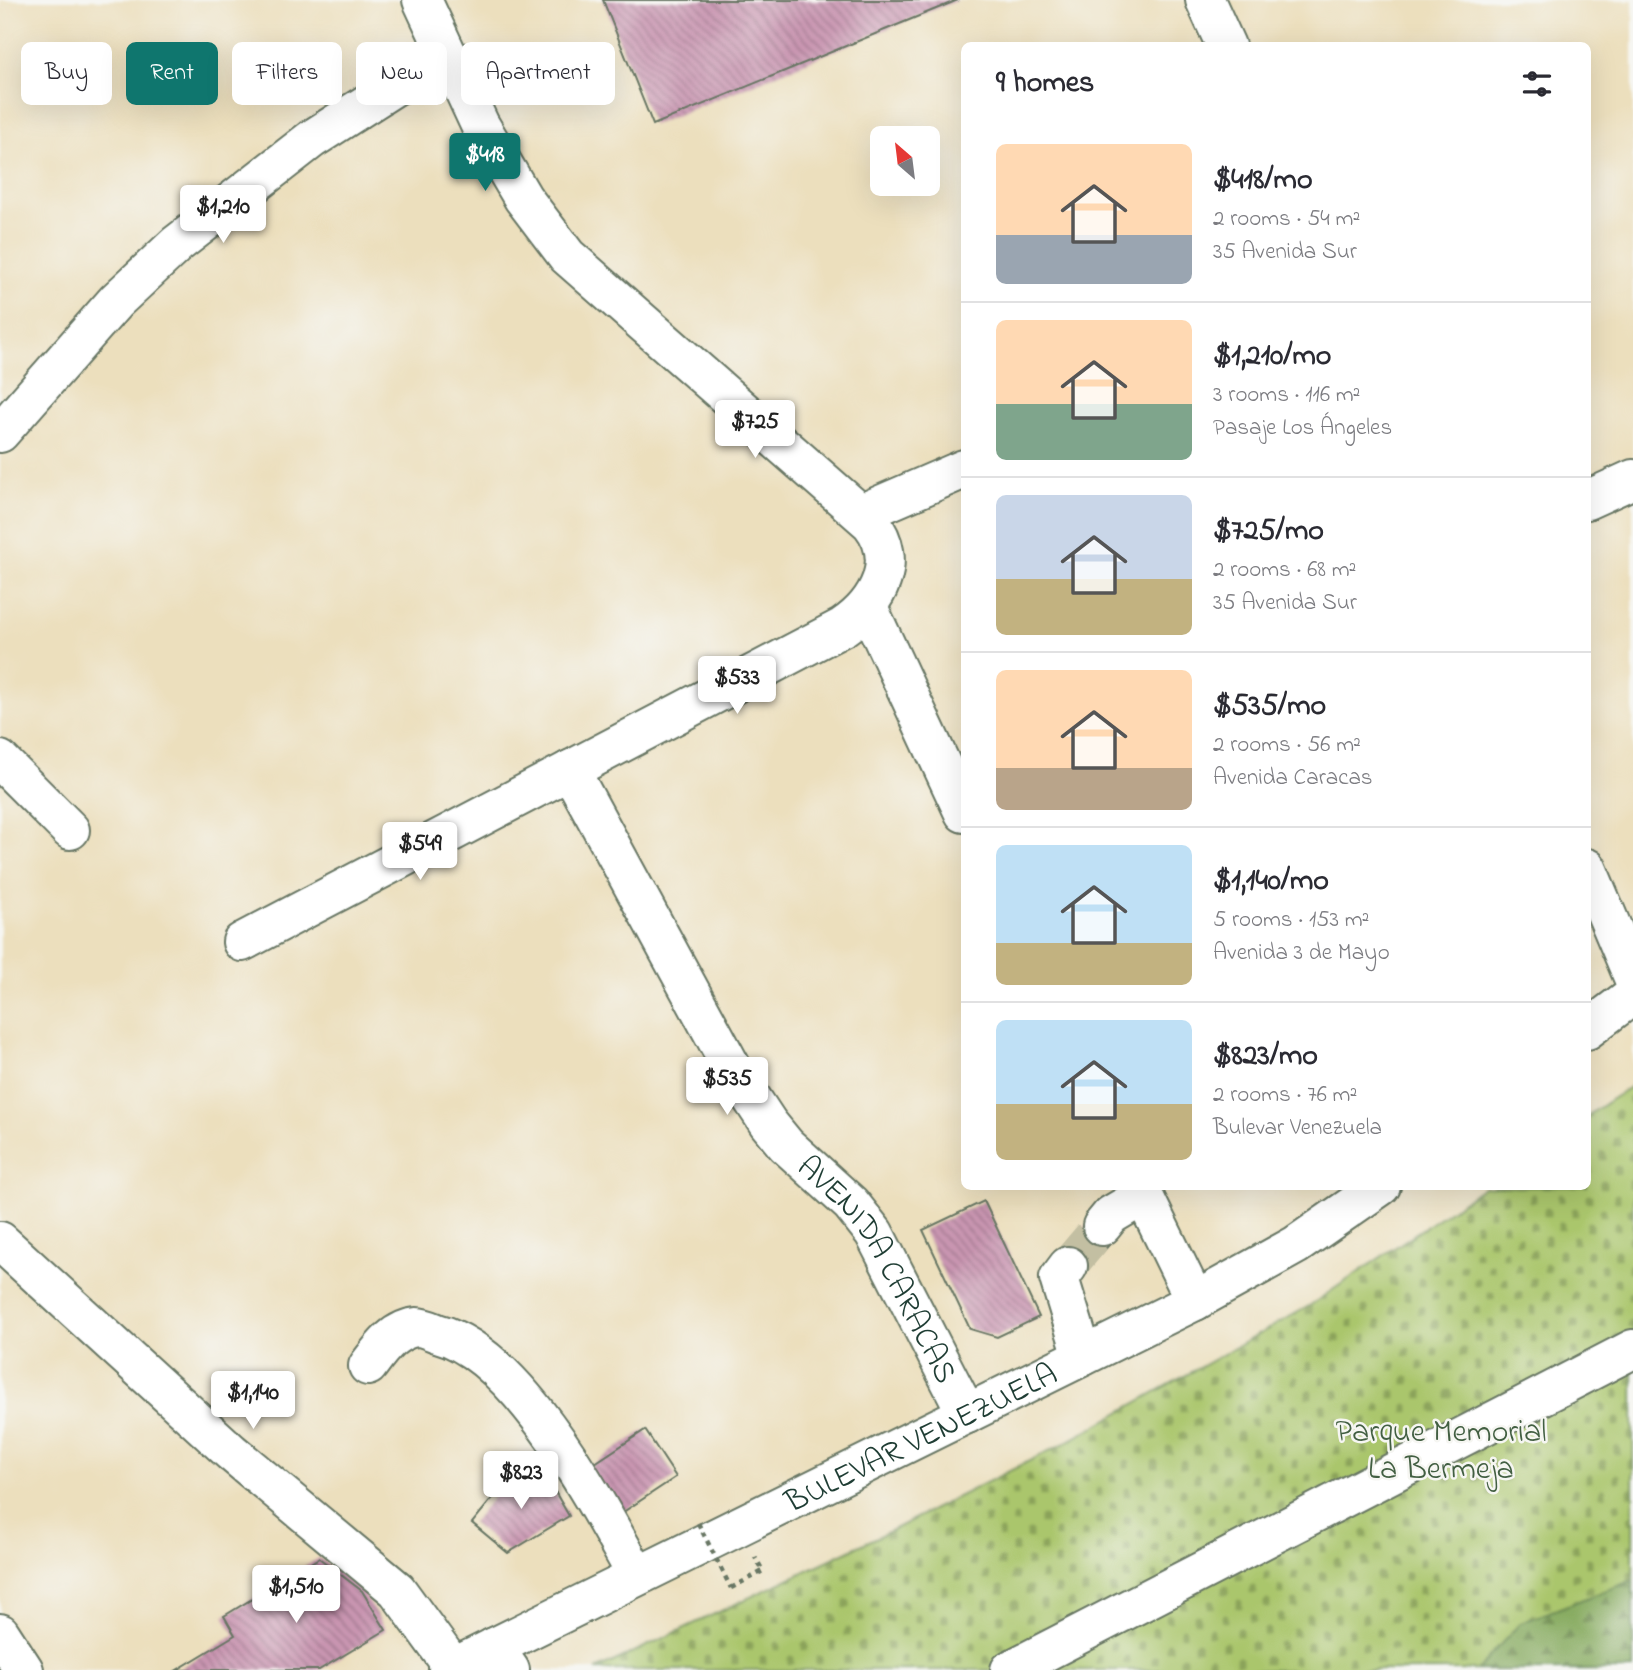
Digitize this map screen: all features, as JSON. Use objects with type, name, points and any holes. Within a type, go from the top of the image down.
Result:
[{"type":"main road","points":[[242,942],[843,627],[868,607],[884,572],[885,553],[881,536],[862,513],[567,256],[530,209],[480,125],[422,0]]},
{"type":"main road","points":[[1205,0],[1224,42]]},
{"type":"main road","points":[[0,433],[116,301],[177,244],[321,132],[395,86],[449,58]]},
{"type":"main road","points":[[862,513],[961,469]]},
{"type":"main road","points":[[1591,498],[1633,479]]},
{"type":"main road","points":[[868,607],[961,807]]},
{"type":"main road","points":[[0,760],[69,831]]},
{"type":"main road","name":"AVENIDA CARACAS","points":[[570,770],[739,1080],[786,1145],[851,1204],[874,1233],[967,1414]]},
{"type":"main road","points":[[1591,877],[1633,977]]},
{"type":"main road","points":[[1591,1027],[1633,995]]},
{"type":"main road","name":"BULEVAR VENEZUELA","points":[[451,1669],[502,1658],[636,1576],[1195,1301],[1296,1245],[1375,1190]]},
{"type":"main road","points":[[1102,1226],[1111,1215],[1141,1191],[1195,1301]]},
{"type":"main road","points":[[0,1241],[231,1452],[397,1590],[451,1669]]},
{"type":"main road","points":[[1068,1266],[1059,1278],[1083,1356]]},
{"type":"main road","points":[[368,1366],[387,1340],[417,1327],[457,1338],[504,1377],[544,1421],[636,1576]]},
{"type":"main road","points":[[1010,1670],[1633,1349]]},
{"type":"main road","points":[[0,1633],[24,1670]]},
{"type":"path","points":[[698,1523],[731,1588],[763,1571]]},
{"type":"green space","name":"Parque Memorial La Bermeja","points":[[1633,1085],[1633,1580],[1520,1623],[1477,1670],[596,1670],[888,1532],[1063,1444],[1309,1306],[1480,1190],[1591,1190],[1591,1113]]},
{"type":"green space","points":[[1633,1580],[1633,1670],[1477,1670],[1520,1623]]},
{"type":"building","points":[[603,0],[958,0],[653,125]]},
{"type":"building","points":[[984,1201],[1039,1317],[997,1337],[970,1329],[923,1230]]},
{"type":"building","points":[[1093,1218],[1115,1238],[1081,1277],[1059,1258]]},
{"type":"building","points":[[645,1430],[676,1477],[614,1518],[583,1471]]},
{"type":"building","points":[[540,1466],[569,1516],[508,1553],[472,1523],[500,1489]]},
{"type":"building","points":[[319,1558],[362,1591],[386,1630],[319,1670],[177,1670],[235,1635],[224,1616]]},
{"type":"tunnel","points":[[1068,1266],[1102,1226]]}]
